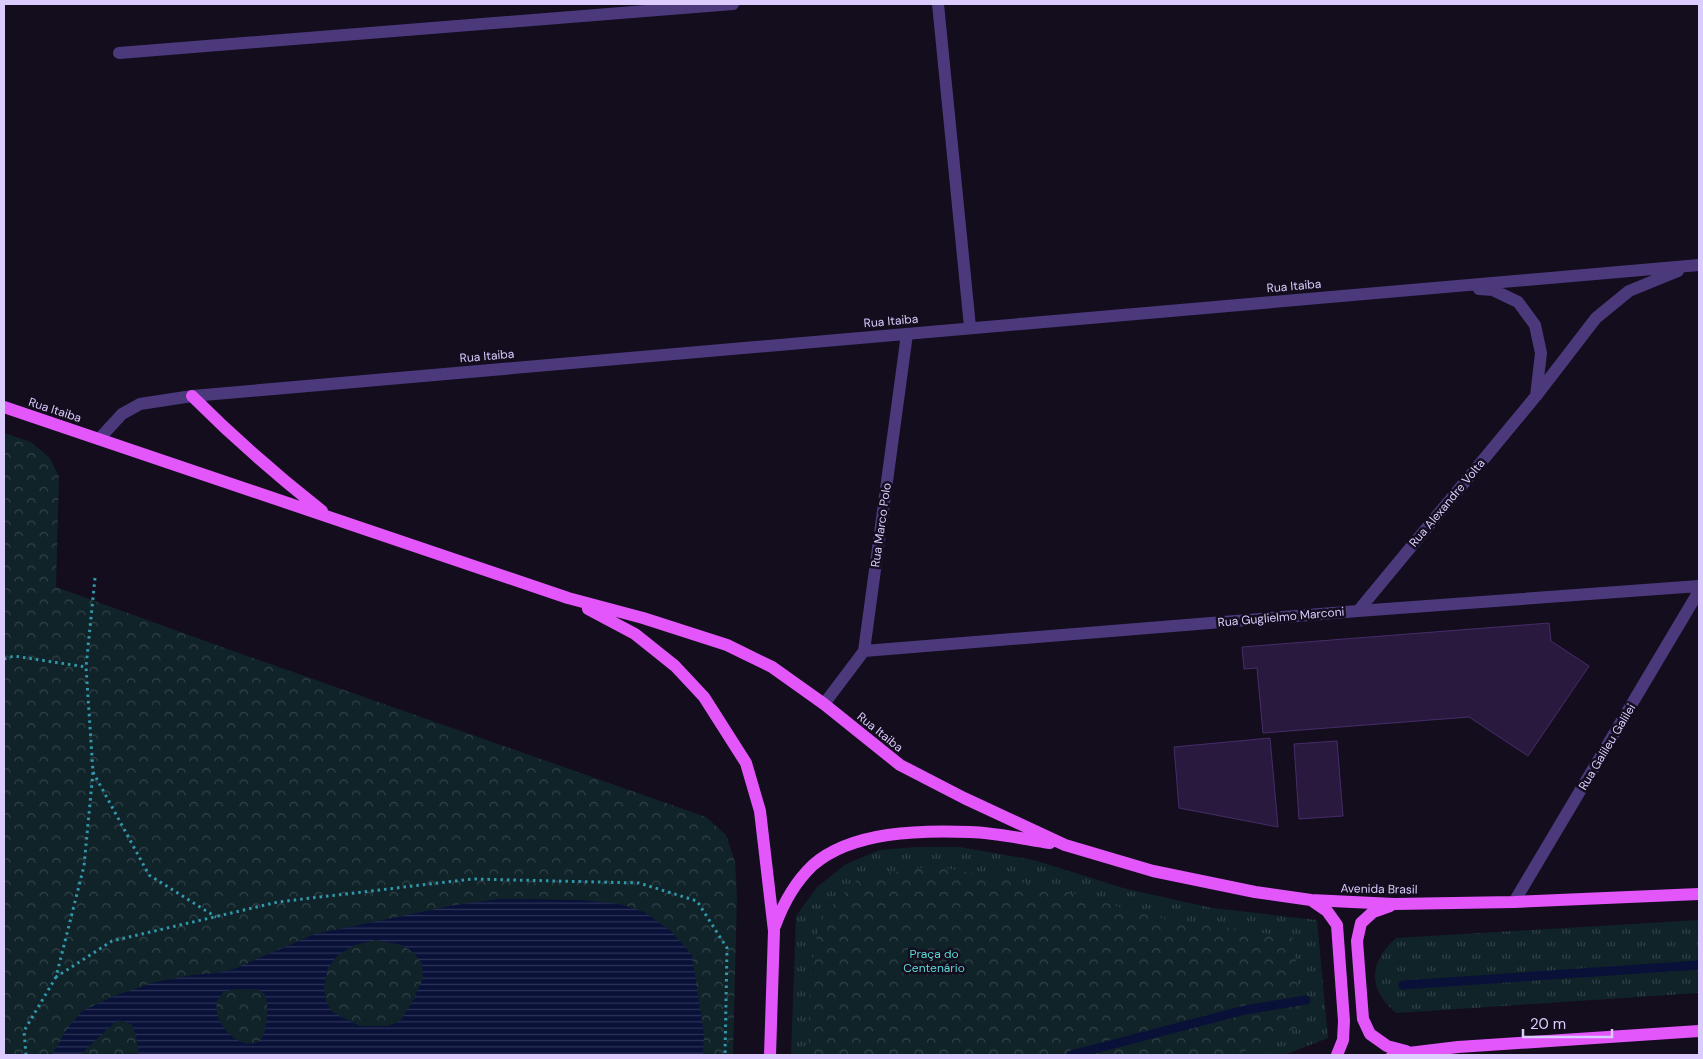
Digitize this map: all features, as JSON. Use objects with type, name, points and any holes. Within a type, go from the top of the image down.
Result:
[{"type":"main road","points":[[192,396],[277,476],[330,517]]},
{"type":"main road","name":"Rua Itaiba","points":[[4,407],[568,598],[643,618],[727,645],[772,667],[824,704],[900,765],[964,798],[1065,845]]},
{"type":"main road","name":"Rua Itaiba","points":[[568,598],[635,634],[674,666],[704,697],[746,764],[760,811],[774,931],[770,1055]]},
{"type":"main road","points":[[774,931],[781,910],[793,888],[813,865],[839,848],[874,837],[919,832],[972,832],[1065,845]]},
{"type":"main road","name":"Avenida Brasil","points":[[1065,845],[1153,872],[1255,892],[1311,900],[1394,904],[1514,902],[1699,894]]},
{"type":"main road","points":[[1311,900],[1327,910],[1337,925],[1344,1021],[1343,1040],[1337,1055]]},
{"type":"main road","points":[[1394,904],[1373,912],[1361,923],[1357,941],[1363,1019],[1370,1034],[1386,1046],[1410,1052]]},
{"type":"main road","points":[[1392,1055],[1458,1047],[1699,1031]]},
{"type":"street","points":[[119,53],[733,4]]},
{"type":"street","points":[[938,4],[970,327]]},
{"type":"street","name":"Rua Itaiba","points":[[98,439],[122,414],[140,404],[192,396],[970,327],[1694,266]]},
{"type":"street","name":"Rua Alexandre Volta","points":[[1358,610],[1536,396],[1596,318],[1629,291],[1694,266]]},
{"type":"street","points":[[1446,286],[1494,290],[1518,302],[1535,325],[1542,352],[1536,396]]},
{"type":"street","name":"Rua Marco Polo","points":[[824,704],[864,651],[907,334]]},
{"type":"street","name":"Rua Guglielmo Marconi","points":[[864,651],[1358,610],[1699,586]]},
{"type":"street","name":"Rua Galileu Galilei","points":[[1514,902],[1699,591]]},
{"type":"path","points":[[26,1055],[24,1031],[56,978],[84,866],[93,772],[86,667],[95,578]]},
{"type":"path","points":[[4,659],[14,656],[86,667]]},
{"type":"path","points":[[93,772],[149,875],[216,917]]},
{"type":"path","points":[[56,978],[112,941],[278,902],[472,879],[639,883],[697,901],[727,948],[724,1055]]},
{"type":"green space","points":[[4,433],[31,442],[50,458],[59,477],[56,587],[706,817],[726,835],[735,862],[737,896],[733,1055],[4,1055]]},
{"type":"green space","name":"Praça do Centenário","points":[[916,847],[960,847],[1034,860],[1123,888],[1212,908],[1317,920],[1328,1038],[1284,1055],[791,1055],[796,916],[817,887],[846,864],[880,850]]},
{"type":"green space","name":"Praça do Centenário","points":[[935,866],[1058,889],[1151,916],[1294,938],[1301,1026],[1235,1055],[808,1055],[810,975],[820,918],[860,877]]},
{"type":"green space","points":[[1699,920],[1699,993],[1396,1013],[1380,995],[1376,985],[1376,966],[1387,947],[1396,938]]},
{"type":"shaded area","points":[[499,899],[582,900],[620,904],[644,912],[670,930],[692,955],[704,1035],[703,1055],[139,1055],[136,1035],[132,1025],[124,1021],[115,1022],[80,1055],[52,1055],[67,1029],[82,1011],[114,996],[156,982],[234,969],[315,934],[455,905]],"holes":[[[376,940],[402,945],[414,953],[422,964],[423,978],[414,999],[400,1021],[388,1026],[360,1026],[332,1012],[326,1001],[324,987],[328,968],[337,956],[355,945]],[[236,989],[257,989],[265,994],[267,1020],[261,1040],[258,1042],[247,1043],[233,1037],[218,1017],[217,1002],[223,992]]]},
{"type":"building","points":[[1549,623],[1551,641],[1589,666],[1528,756],[1469,717],[1263,733],[1257,668],[1244,669],[1242,647]]},
{"type":"building","points":[[1270,738],[1278,827],[1179,808],[1174,747]]},
{"type":"building","points":[[1337,741],[1343,816],[1299,819],[1294,744]]},
{"type":"waterway","points":[[1403,985],[1699,965]]},
{"type":"waterway","points":[[1071,1055],[1245,1010],[1306,1000]]}]
